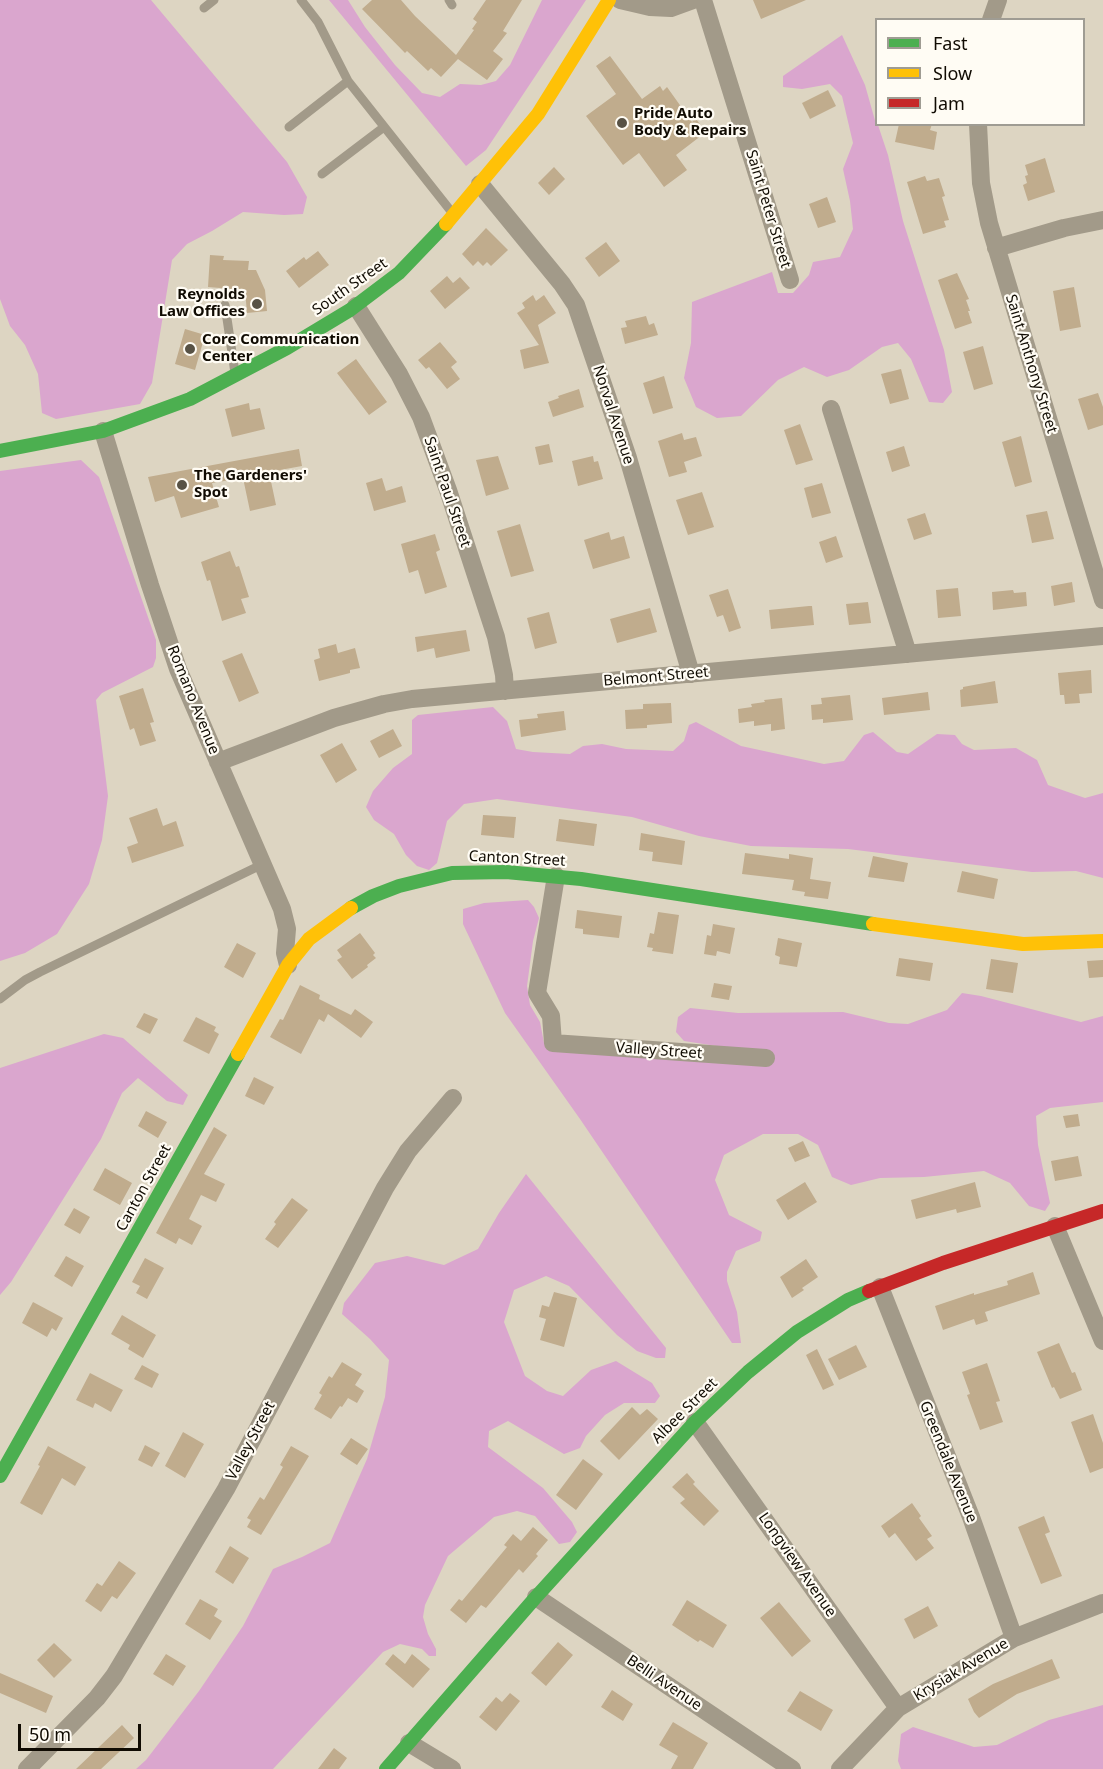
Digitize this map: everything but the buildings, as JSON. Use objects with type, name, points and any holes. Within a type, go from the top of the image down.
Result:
[{"type":"street","name":"South Street","points":[[0,451],[103,431],[190,399],[287,348],[356,306],[399,273],[435,238],[538,114],[609,0]]},
{"type":"street","points":[[620,0],[650,7],[671,8],[693,0]]},
{"type":"street","name":"Saint Peter Street","points":[[703,0],[790,280]]},
{"type":"street","points":[[992,18],[998,0]]},
{"type":"street","name":"Saint Anthony Street","points":[[978,126],[981,183],[996,248],[1103,600]]},
{"type":"street","name":"Norval Avenue","points":[[480,184],[562,284],[576,305],[628,458],[691,674]]},
{"type":"street","points":[[996,248],[1064,228],[1103,220]]},
{"type":"street","name":"Saint Paul Street","points":[[356,306],[399,374],[421,417],[448,490],[496,637],[505,691]]},
{"type":"street","points":[[831,409],[857,495],[888,584],[908,654]]},
{"type":"street","name":"Romano Avenue","points":[[103,431],[178,669],[282,909],[286,929],[285,952],[288,965]]},
{"type":"street","name":"Belmont Street","points":[[218,762],[334,717],[412,699],[1103,636]]},
{"type":"street","name":"Canton Street","points":[[0,1476],[288,965],[309,939],[342,913],[374,896],[399,886],[452,873],[506,872],[556,876],[1023,944],[1103,941]]},
{"type":"street","name":"Valley Street","points":[[556,876],[537,993],[551,1016],[553,1044],[766,1058]]},
{"type":"street","name":"Valley Street","points":[[27,1769],[97,1698],[114,1677],[226,1489],[385,1188],[408,1151],[453,1098]]},
{"type":"street","name":"Albee Street","points":[[386,1769],[536,1597],[695,1422],[748,1372],[797,1332],[848,1300],[880,1287],[942,1263],[1103,1210]]},
{"type":"street","points":[[1055,1226],[1103,1341]]},
{"type":"street","name":"Greendale Avenue","points":[[880,1287],[971,1517],[1014,1638]]},
{"type":"street","name":"Longview Avenue","points":[[695,1422],[898,1708]]},
{"type":"street","name":"Belli Avenue","points":[[536,1597],[792,1769]]},
{"type":"street","name":"Krysiak Avenue","points":[[840,1769],[898,1708],[1014,1638],[1103,1603]]},
{"type":"street","points":[[409,1743],[452,1769]]},
{"type":"lane","points":[[204,8],[214,0]]},
{"type":"lane","points":[[301,0],[318,22],[348,81],[454,215]]},
{"type":"lane","points":[[289,128],[348,81]]},
{"type":"lane","points":[[322,174],[384,127]]},
{"type":"lane","points":[[225,305],[236,376]]},
{"type":"lane","points":[[0,999],[40,972],[263,864]]},
{"type":"shaded area","points":[[0,0],[151,0],[287,162],[307,197],[303,214],[243,212],[187,244],[172,260],[152,383],[140,404],[56,419],[42,413],[38,374],[25,345],[10,326],[0,299]]},
{"type":"shaded area","points":[[329,0],[348,0],[365,27],[395,65],[422,93],[440,97],[460,84],[481,85],[496,81],[510,65],[542,0],[586,0],[486,150],[466,166]]},
{"type":"shaded area","points":[[842,35],[865,85],[875,126],[878,126],[888,155],[903,221],[944,350],[952,392],[943,403],[929,402],[911,359],[898,343],[882,347],[849,370],[827,377],[804,367],[778,380],[741,416],[717,418],[696,407],[684,378],[691,343],[692,302],[772,272],[778,293],[793,293],[809,275],[813,262],[840,257],[853,229],[843,169],[853,143],[842,96],[830,84],[802,89],[783,87],[783,76]]},
{"type":"shaded area","points":[[81,460],[99,477],[156,640],[156,658],[153,667],[102,693],[96,700],[108,796],[102,840],[89,884],[57,934],[25,953],[0,961],[0,471]]},
{"type":"shaded area","points":[[493,707],[507,721],[516,749],[533,752],[570,754],[583,746],[602,744],[626,749],[673,751],[684,741],[689,725],[696,722],[741,746],[824,764],[844,761],[864,735],[873,732],[897,752],[908,754],[937,734],[955,735],[962,744],[974,750],[1016,748],[1037,760],[1048,785],[1085,798],[1103,793],[1103,878],[1076,871],[1032,872],[848,849],[751,846],[699,836],[632,817],[497,799],[464,804],[447,821],[437,863],[429,870],[417,866],[406,855],[394,834],[374,820],[366,807],[373,791],[393,768],[412,754],[412,720],[418,715]]},
{"type":"shaded area","points":[[528,900],[539,918],[533,941],[527,986],[530,1005],[540,1022],[544,1043],[555,1052],[769,1054],[684,1041],[676,1032],[678,1017],[690,1008],[738,1013],[843,1012],[889,1023],[908,1024],[947,1010],[962,993],[1081,1022],[1103,1016],[1103,1102],[1050,1108],[1036,1116],[1038,1145],[1050,1203],[1045,1211],[1029,1206],[1010,1183],[984,1171],[924,1177],[880,1178],[851,1185],[832,1177],[818,1145],[798,1134],[763,1134],[724,1155],[715,1180],[729,1215],[762,1232],[760,1241],[736,1251],[727,1272],[727,1281],[737,1312],[741,1343],[732,1343],[505,1013],[463,924],[463,909],[484,903]]},
{"type":"shaded area","points":[[104,1034],[123,1038],[188,1095],[183,1105],[167,1101],[138,1078],[122,1093],[101,1139],[11,1282],[0,1295],[0,1068]]},
{"type":"shaded area","points":[[526,1174],[666,1348],[665,1358],[656,1358],[637,1351],[617,1335],[569,1286],[546,1276],[514,1290],[504,1322],[525,1376],[547,1391],[563,1396],[591,1370],[616,1361],[652,1383],[660,1396],[655,1403],[624,1403],[605,1415],[586,1436],[580,1448],[564,1454],[508,1421],[489,1431],[488,1447],[543,1488],[572,1522],[577,1532],[570,1542],[559,1544],[535,1516],[517,1511],[494,1517],[448,1556],[425,1605],[423,1617],[436,1649],[436,1656],[429,1656],[422,1649],[400,1644],[383,1652],[273,1769],[136,1769],[146,1760],[199,1691],[243,1626],[273,1569],[330,1543],[367,1459],[385,1397],[389,1360],[342,1314],[344,1303],[375,1263],[407,1256],[444,1265],[478,1249]]},
{"type":"shaded area","points":[[1103,1705],[1103,1769],[901,1769],[898,1761],[901,1734],[913,1727],[974,1747],[997,1745],[1049,1720]]},
{"type":"traffic: fast","points":[[0,451],[103,431],[190,399],[287,348],[350,310],[399,273],[446,224]]},
{"type":"traffic: fast","points":[[351,908],[399,886],[452,873],[506,872],[581,879],[873,924]]},
{"type":"traffic: fast","points":[[0,1476],[238,1054]]},
{"type":"traffic: fast","points":[[386,1769],[536,1597],[695,1422],[748,1372],[797,1332],[848,1300],[869,1291]]},
{"type":"traffic: slow","points":[[446,224],[538,114],[609,0]]},
{"type":"traffic: slow","points":[[238,1054],[288,965],[309,939],[351,908]]},
{"type":"traffic: slow","points":[[873,924],[1023,944],[1103,941]]},
{"type":"traffic: jam","points":[[869,1291],[943,1263],[1103,1211]]},
{"type":"place","name":"Pride Auto Body & Repairs","points":[[622,123]]},
{"type":"place","name":"Reynolds Law Offices","points":[[257,304]]},
{"type":"place","name":"Core Communication Center","points":[[190,349]]},
{"type":"place","name":"The Gardeners' Spot","points":[[182,485]]}]
